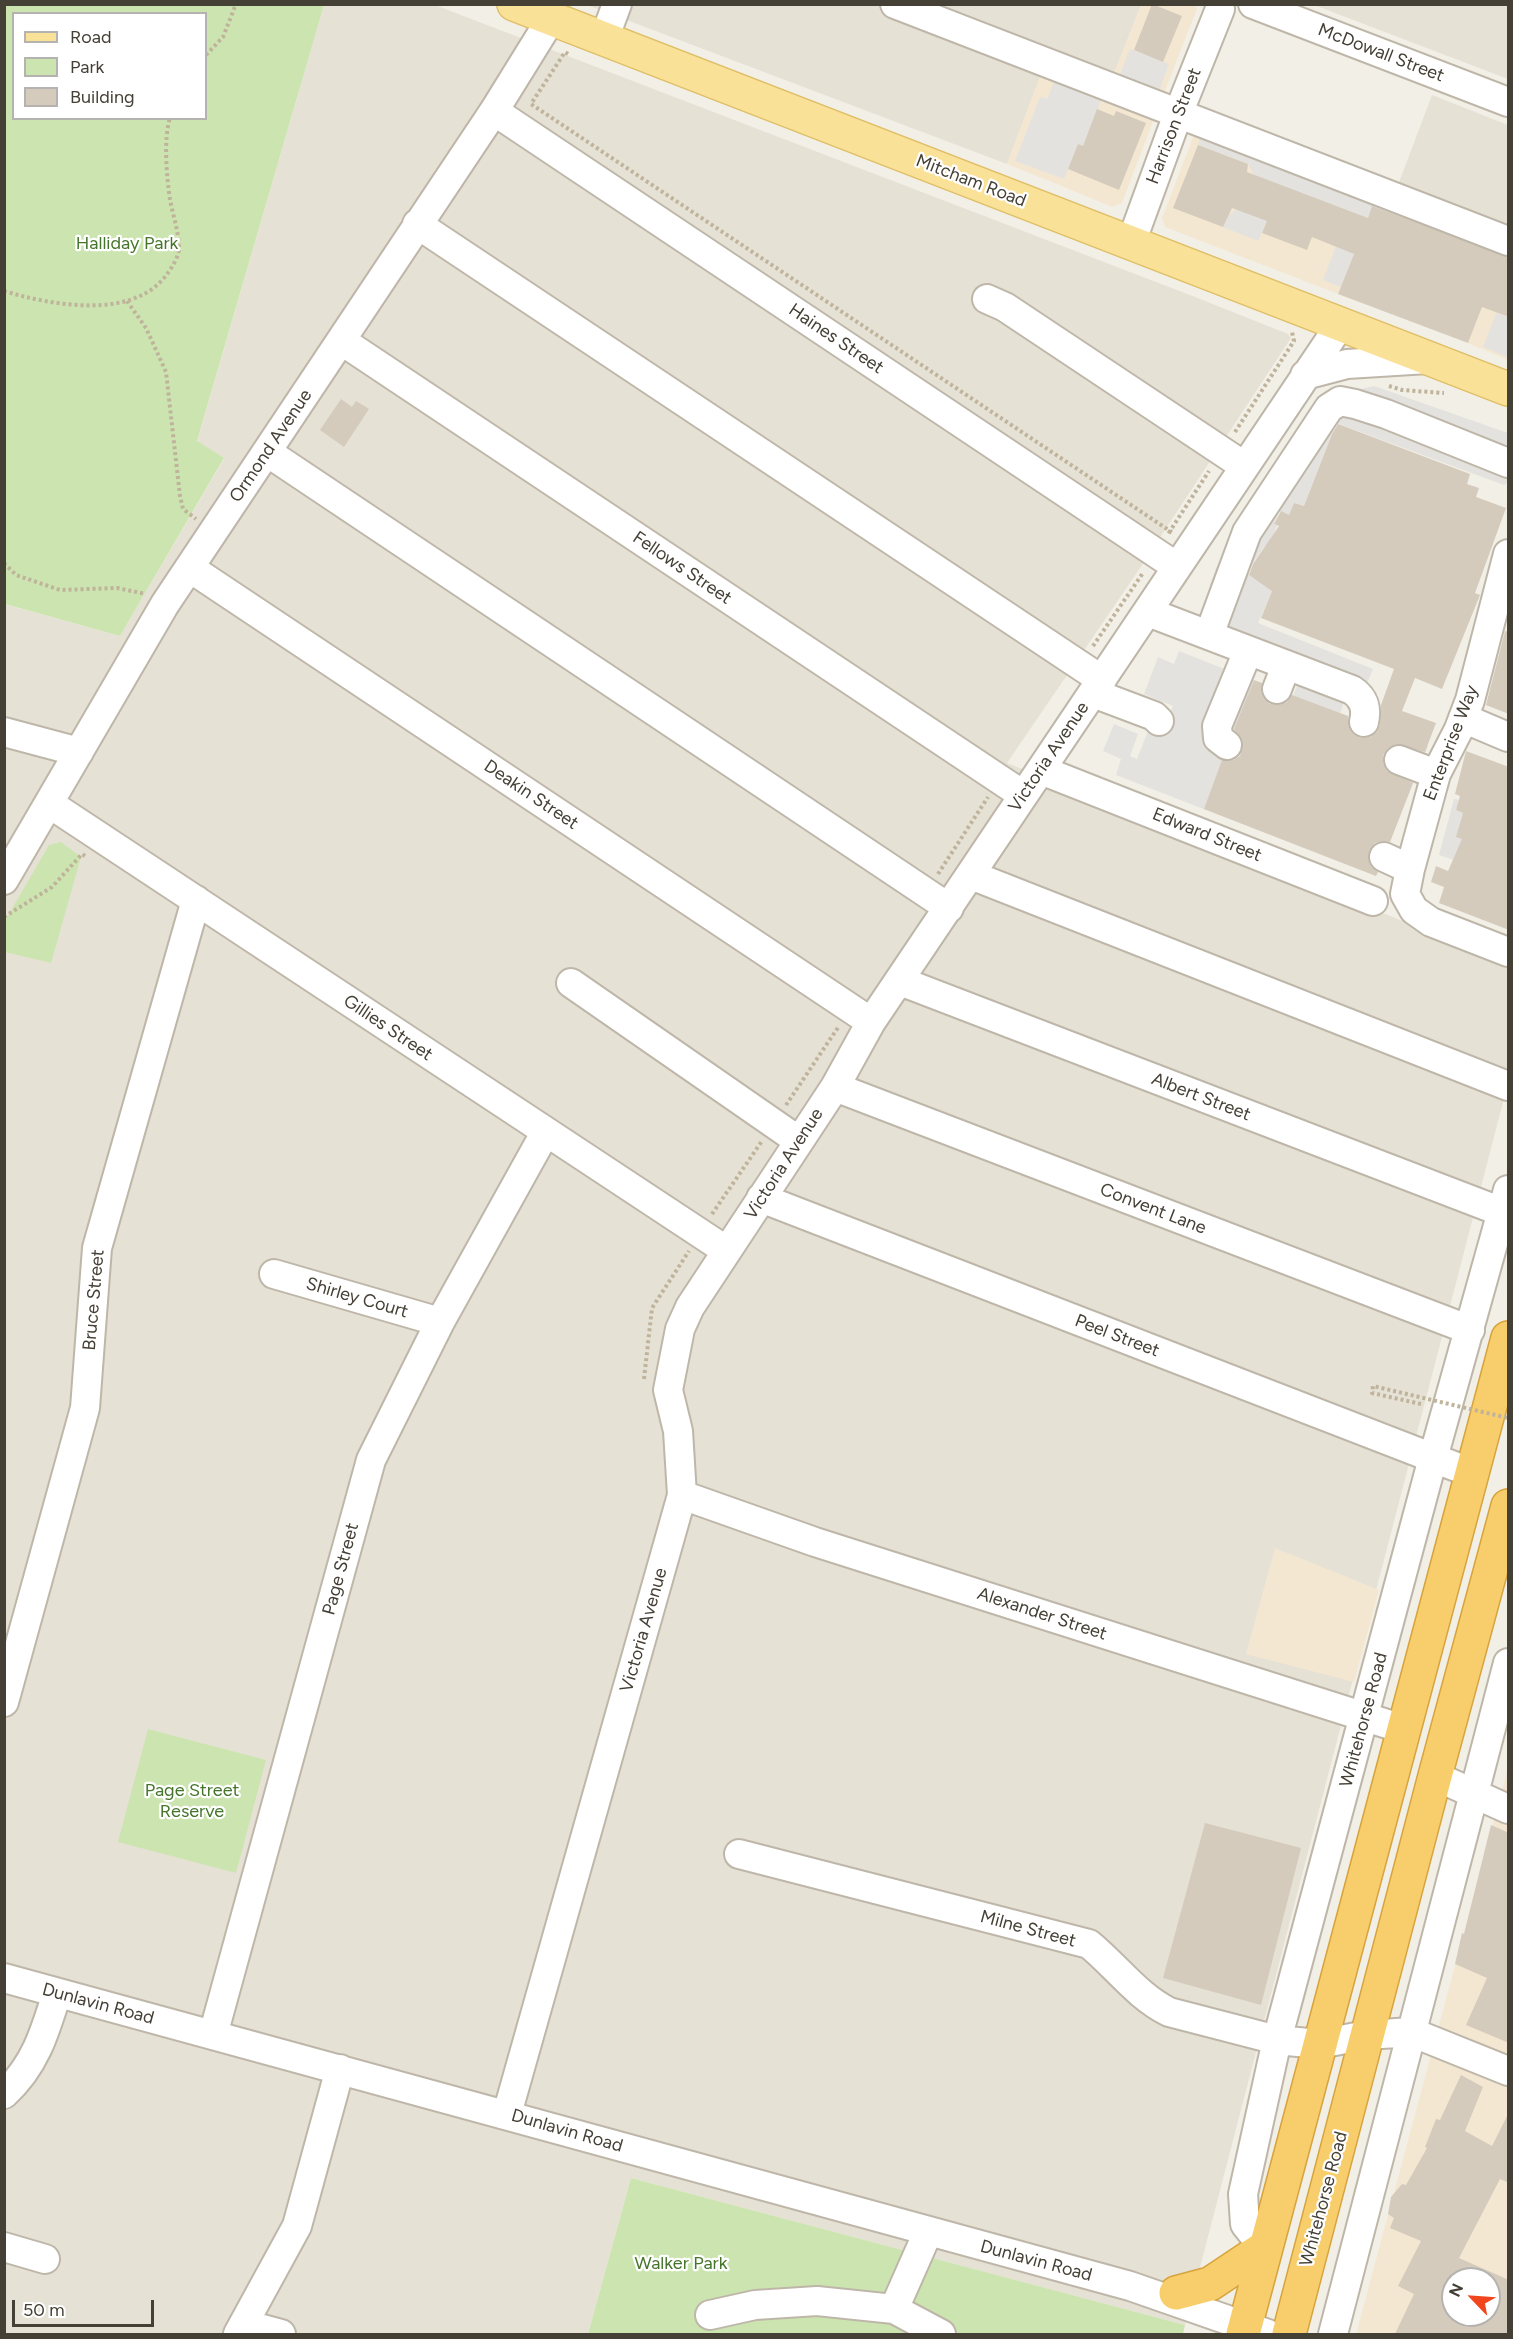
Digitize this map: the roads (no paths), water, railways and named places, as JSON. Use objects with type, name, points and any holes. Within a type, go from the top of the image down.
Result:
[{"type":"highway","points":[[1251,2326],[1264,2248],[1509,1338]]},
{"type":"highway","name":"Whitehorse Road","points":[[1289,2334],[1435,1776],[1509,1506]]},
{"type":"highway","points":[[1176,2293],[1210,2284],[1264,2248]]},
{"type":"main road","name":"Mitcham Road","points":[[514,4],[1509,389]]},
{"type":"street","points":[[604,39],[617,4]]},
{"type":"street","points":[[895,4],[1509,242]]},
{"type":"street","name":"McDowall Street","points":[[1253,4],[1509,102]]},
{"type":"street","name":"Harrison Street","points":[[1131,243],[1178,114],[1223,6]]},
{"type":"street","name":"Ormond Avenue","points":[[4,880],[165,604],[342,341],[417,224],[494,111],[551,20]]},
{"type":"street","name":"Haines Street","points":[[494,111],[1177,567]]},
{"type":"street","points":[[417,224],[1097,686],[1160,721]]},
{"type":"street","points":[[987,299],[1005,307],[1244,466]]},
{"type":"street","name":"Victoria Avenue","points":[[507,2114],[682,1496],[678,1431],[668,1390],[680,1329],[690,1306],[835,1087],[871,1022],[1340,325]]},
{"type":"street","name":"Fellows Street","points":[[342,341],[1023,795]]},
{"type":"street","name":"Mitcham Road","points":[[1305,375],[1347,364],[1428,359]]},
{"type":"street","points":[[1209,635],[1247,532],[1329,408],[1340,401],[1386,414],[1509,463]]},
{"type":"street","points":[[267,452],[949,908]]},
{"type":"street","points":[[1211,515],[1247,532]]},
{"type":"street","name":"Enterprise Way","points":[[1509,554],[1470,700],[1436,774],[1405,894],[1414,910],[1431,922],[1509,952]]},
{"type":"street","name":"Deakin Street","points":[[190,568],[871,1022]]},
{"type":"street","points":[[1148,612],[1209,635],[1243,662],[1282,677],[1359,695],[1366,714],[1364,722]]},
{"type":"street","points":[[1227,745],[1218,738],[1217,726],[1243,662]]},
{"type":"street","points":[[1463,718],[1509,737]]},
{"type":"street","points":[[4,732],[79,752]]},
{"type":"street","points":[[1400,760],[1436,774]]},
{"type":"street","name":"Edward Street","points":[[1041,770],[1373,901]]},
{"type":"street","name":"Gillies Street","points":[[50,804],[545,1133],[727,1251]]},
{"type":"street","points":[[1384,857],[1410,869]]},
{"type":"street","points":[[971,875],[1509,1086]]},
{"type":"street","name":"Bruce Street","points":[[4,1702],[85,1408],[97,1248],[196,900]]},
{"type":"street","name":"Albert Street","points":[[900,981],[1505,1201]]},
{"type":"street","points":[[571,983],[799,1141]]},
{"type":"street","name":"Convent Lane","points":[[835,1087],[1470,1330]]},
{"type":"street","name":"Page Street","points":[[213,2035],[371,1460],[440,1322],[545,1133]]},
{"type":"street","name":"Peel Street","points":[[761,1198],[1472,1473]]},
{"type":"street","name":"Whitehorse Road","points":[[1264,2248],[1245,2224],[1243,2194],[1277,2040],[1433,1458],[1505,1201]]},
{"type":"street","name":"Shirley Court","points":[[274,1274],[440,1322]]},
{"type":"street","name":"Alexander Street","points":[[682,1496],[815,1542],[1403,1729]]},
{"type":"street","points":[[1332,2334],[1509,1663]]},
{"type":"street","points":[[1435,1776],[1473,1795],[1509,1809]]},
{"type":"street","name":"Milne Street","points":[[739,1854],[1089,1944],[1154,2005],[1169,2012],[1277,2040],[1319,2043],[1411,2032]]},
{"type":"street","name":"Dunlavin Road","points":[[4,1978],[1130,2286],[1281,2334]]},
{"type":"street","points":[[4,2094],[19,2081],[32,2061],[43,2038],[57,1993]]},
{"type":"street","points":[[1411,2032],[1509,2071]]},
{"type":"street","points":[[281,2334],[241,2329],[297,2226],[340,2069]]},
{"type":"street","points":[[894,2309],[928,2232]]},
{"type":"street","points":[[4,2247],[45,2259]]},
{"type":"street","name":"Dunlavin Road","points":[[1130,2286],[1176,2293],[1251,2326]]},
{"type":"street","points":[[710,2314],[755,2305],[817,2301],[894,2309],[941,2334]]},
{"type":"park label","name":"Halliday Park","points":[[127,244]]},
{"type":"park label","name":"Page Street Reserve","points":[[192,1801]]},
{"type":"park label","name":"Walker Park","points":[[681,2264]]}]
